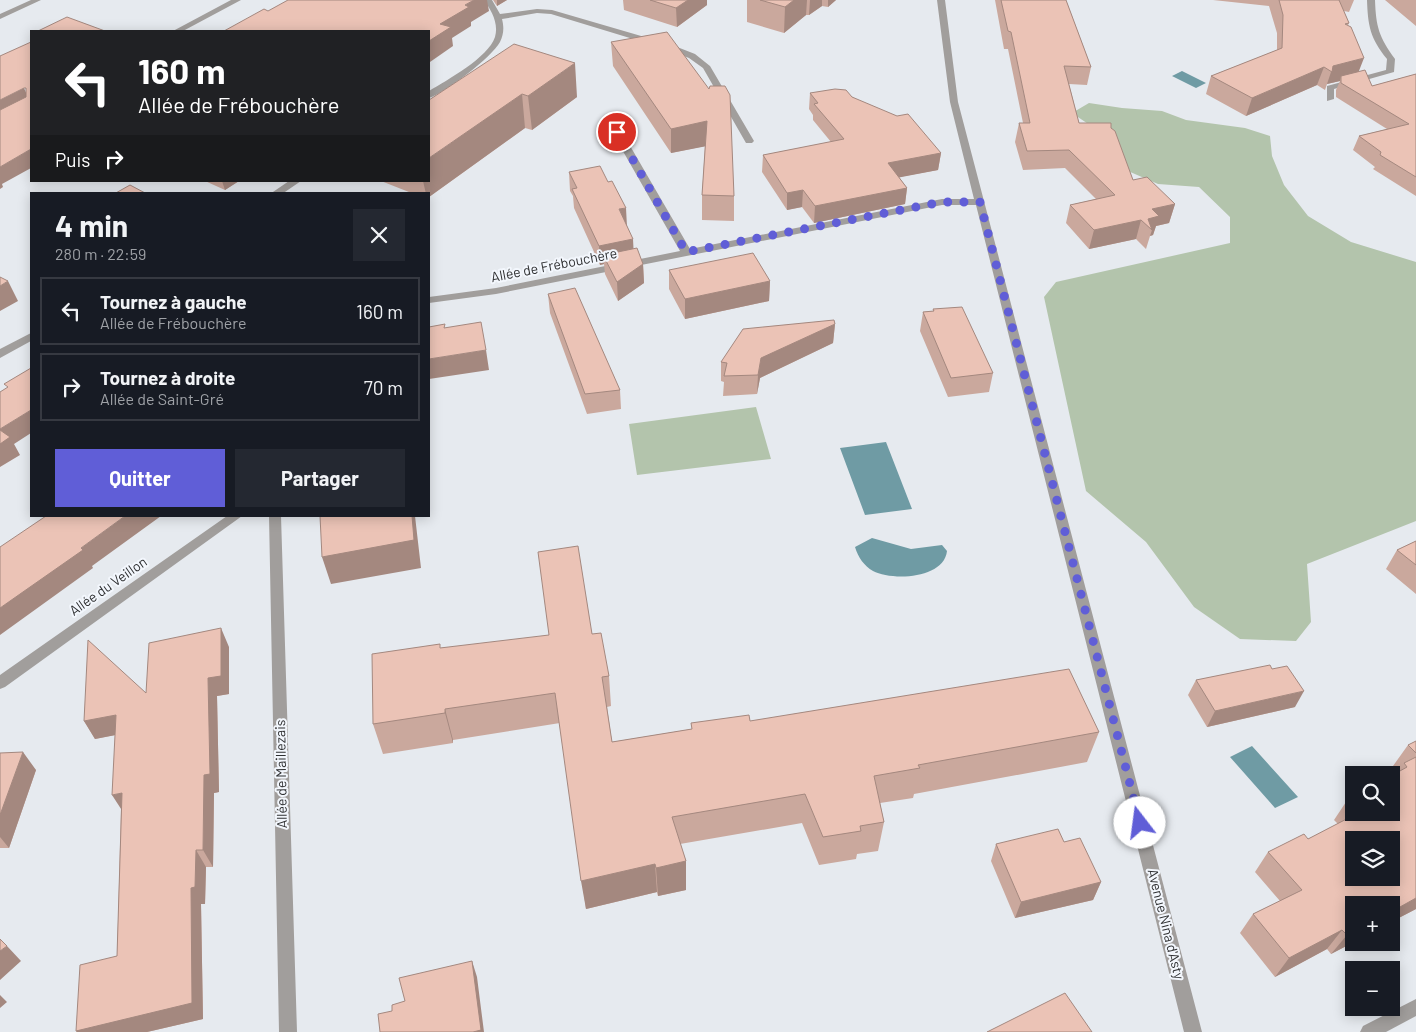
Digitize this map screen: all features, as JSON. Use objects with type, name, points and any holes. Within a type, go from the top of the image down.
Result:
[{"type":"street","points":[[0,17],[37,0]]},
{"type":"street","points":[[179,30],[237,0]]},
{"type":"street","points":[[430,94],[470,68],[490,50],[499,37],[498,16],[488,0]]},
{"type":"street","name":"Avenue Nina d'Asty","points":[[941,0],[954,102],[1193,1032]]},
{"type":"street","points":[[1330,99],[1330,88],[1390,72],[1391,60],[1376,42],[1372,27],[1371,0]]},
{"type":"street","points":[[498,16],[537,11],[552,12],[659,44],[692,56],[706,66],[749,141]]},
{"type":"street","points":[[617,132],[686,252]]},
{"type":"street","points":[[278,192],[294,182]]},
{"type":"street","name":"Allée de Frébouchère","points":[[430,300],[496,291],[942,202],[980,202]]},
{"type":"street","points":[[0,354],[30,337]]},
{"type":"street","name":"Allée du Veillon","points":[[0,682],[235,517]]},
{"type":"street","name":"Allée de Maillezais","points":[[275,517],[288,1032]]},
{"type":"street","points":[[1368,1032],[1416,1007]]},
{"type":"green space","points":[[1089,103],[1162,111],[1186,120],[1245,128],[1270,136],[1272,156],[1284,185],[1308,216],[1351,242],[1416,262],[1416,521],[1307,564],[1311,622],[1296,641],[1240,639],[1194,607],[1146,542],[1086,491],[1044,297],[1056,282],[1230,243],[1230,217],[1199,187],[1158,184],[1128,171],[1100,132],[1072,113]]},
{"type":"green space","points":[[756,407],[771,459],[637,475],[629,424]]},
{"type":"water","points":[[1182,71],[1206,83],[1196,88],[1172,76]]},
{"type":"water","points":[[886,442],[912,509],[865,515],[840,448]]},
{"type":"water","points":[[872,538],[911,549],[942,545],[947,551],[944,560],[937,567],[927,572],[916,575],[892,576],[873,571],[864,564],[858,554],[855,547]]},
{"type":"water","points":[[1252,746],[1298,797],[1275,808],[1230,757]]},
{"type":"building","points":[[288,0],[474,0],[465,5],[469,7],[440,24],[451,27],[430,40],[430,30],[226,30],[264,9],[268,11]]},
{"type":"building","points":[[650,0],[688,0],[676,8]]},
{"type":"building","points":[[760,0],[794,0],[785,7]]},
{"type":"building","points":[[1001,0],[1066,0],[1091,67],[1064,66],[1079,123],[1111,123],[1111,128],[1115,131],[1133,180],[1147,177],[1175,204],[1152,209],[1159,216],[1148,219],[1152,230],[1141,220],[1094,230],[1070,205],[1115,195],[1069,150],[1027,151],[1019,123],[1030,123],[1011,32],[1008,31]]},
{"type":"building","points":[[1279,0],[1339,0],[1349,23],[1345,24],[1351,27],[1364,58],[1333,66],[1332,72],[1324,67],[1252,98],[1211,76],[1282,48],[1283,15]]},
{"type":"building","points":[[67,17],[102,30],[40,30]]},
{"type":"building","points":[[667,32],[709,89],[710,86],[725,86],[730,95],[734,196],[702,195],[707,121],[671,129],[611,42]]},
{"type":"building","points":[[30,42],[30,150],[0,167],[0,110],[26,97],[26,88],[0,100],[0,56]]},
{"type":"building","points":[[514,44],[575,63],[528,96],[522,94],[430,157],[430,99]]},
{"type":"building","points":[[1365,70],[1372,86],[1416,74],[1416,177],[1380,155],[1381,152],[1359,136],[1409,124],[1341,83],[1341,76]]},
{"type":"building","points":[[835,89],[846,90],[852,97],[897,116],[908,114],[941,153],[888,163],[907,188],[815,206],[803,190],[787,193],[763,155],[844,139],[814,104],[818,103],[810,93]]},
{"type":"building","points":[[600,166],[608,182],[612,181],[626,208],[619,209],[633,239],[599,246],[572,189],[577,188],[569,172]]},
{"type":"building","points":[[130,185],[143,192],[118,192]]},
{"type":"building","points":[[637,248],[643,264],[617,282],[603,255]]},
{"type":"building","points":[[753,253],[770,281],[685,299],[669,270]]},
{"type":"building","points":[[0,277],[8,281],[0,286]]},
{"type":"building","points":[[575,288],[620,390],[585,394],[548,294]]},
{"type":"building","points":[[962,307],[993,373],[951,378],[923,312],[934,311],[933,309]]},
{"type":"building","points":[[834,320],[835,324],[761,358],[758,375],[724,376],[727,363],[721,362],[743,329]]},
{"type":"building","points":[[481,322],[486,350],[430,359],[430,327],[445,324],[444,328]]},
{"type":"building","points":[[30,369],[30,411],[0,429],[0,392],[8,387],[4,384]]},
{"type":"building","points":[[0,430],[10,437],[0,444]]},
{"type":"building","points":[[45,517],[124,517],[81,548],[83,550],[0,608],[0,547]]},
{"type":"building","points":[[320,517],[412,517],[414,540],[322,557]]},
{"type":"building","points":[[1416,541],[1416,565],[1397,550]]},
{"type":"building","points":[[578,546],[592,634],[601,633],[609,676],[602,677],[612,742],[692,729],[691,723],[749,715],[750,721],[1069,669],[1099,732],[918,765],[920,768],[874,776],[884,822],[860,826],[861,831],[823,837],[805,794],[672,817],[686,861],[656,868],[655,864],[581,881],[555,693],[445,709],[445,713],[373,724],[372,654],[440,644],[440,648],[549,635],[538,552]]},
{"type":"building","points":[[221,628],[221,676],[208,678],[210,774],[204,775],[203,850],[196,850],[195,887],[191,888],[192,1003],[76,1031],[80,965],[117,956],[122,793],[112,795],[116,715],[84,721],[88,640],[146,693],[149,643]]},
{"type":"building","points":[[1270,665],[1272,669],[1287,666],[1304,691],[1215,711],[1196,680]]},
{"type":"building","points":[[1416,741],[1416,753],[1408,745]]},
{"type":"building","points":[[23,752],[0,815],[0,753]]},
{"type":"building","points":[[1416,757],[1416,898],[1400,907],[1400,896],[1345,896],[1345,933],[1342,930],[1289,958],[1253,914],[1302,890],[1268,852],[1304,834],[1308,839],[1345,820],[1400,821],[1400,771],[1407,767],[1404,763]]},
{"type":"building","points":[[1058,829],[1064,842],[1080,838],[1101,882],[1021,902],[996,844]]},
{"type":"building","points":[[0,939],[7,946],[0,951]]},
{"type":"building","points":[[472,961],[481,1030],[473,1032],[380,1032],[378,1014],[392,1011],[392,1005],[405,1001],[399,978]]},
{"type":"building","points":[[1065,993],[1092,1032],[987,1032]]},
{"type":"route","points":[[617,132],[686,252],[942,202],[980,202],[1140,823]]}]
